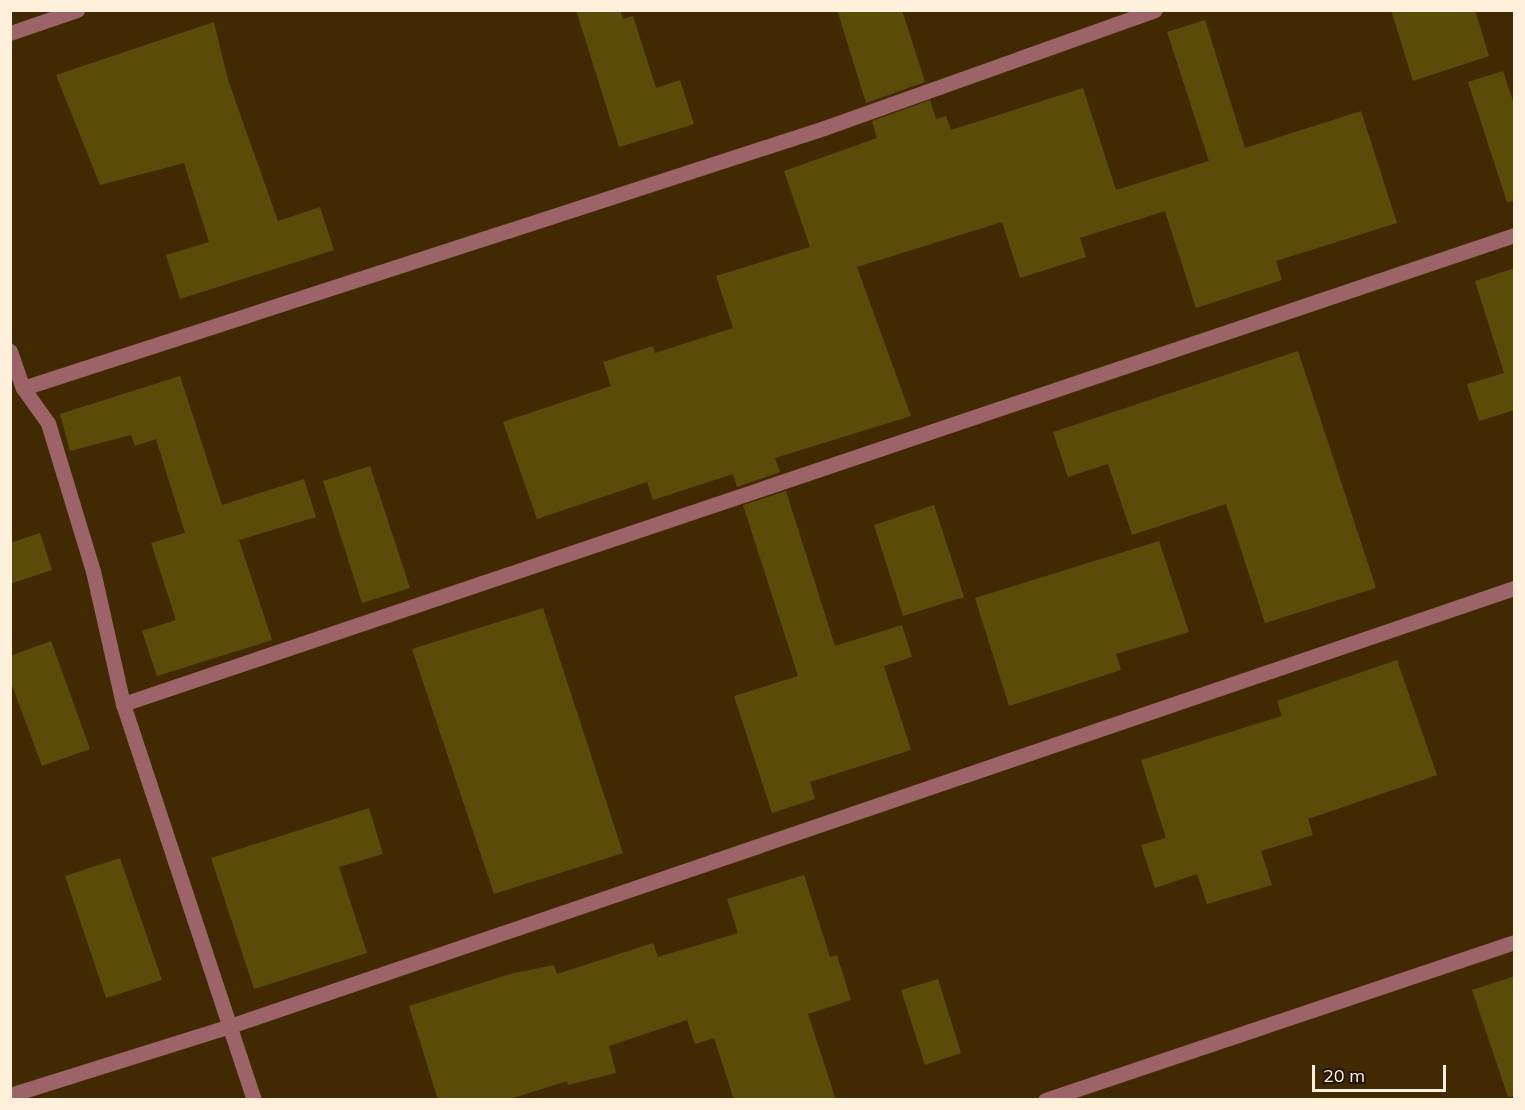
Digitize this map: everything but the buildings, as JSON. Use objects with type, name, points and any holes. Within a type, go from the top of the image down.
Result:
[{"type":"street","points":[[10,33],[77,10]]},
{"type":"street","points":[[23,388],[824,128],[1155,10]]},
{"type":"street","points":[[123,704],[1515,235]]},
{"type":"street","points":[[10,351],[23,388],[48,423],[93,571],[123,704],[254,1100]]},
{"type":"street","points":[[10,1095],[230,1026],[1515,588]]},
{"type":"street","points":[[1045,1100],[1515,942]]}]
